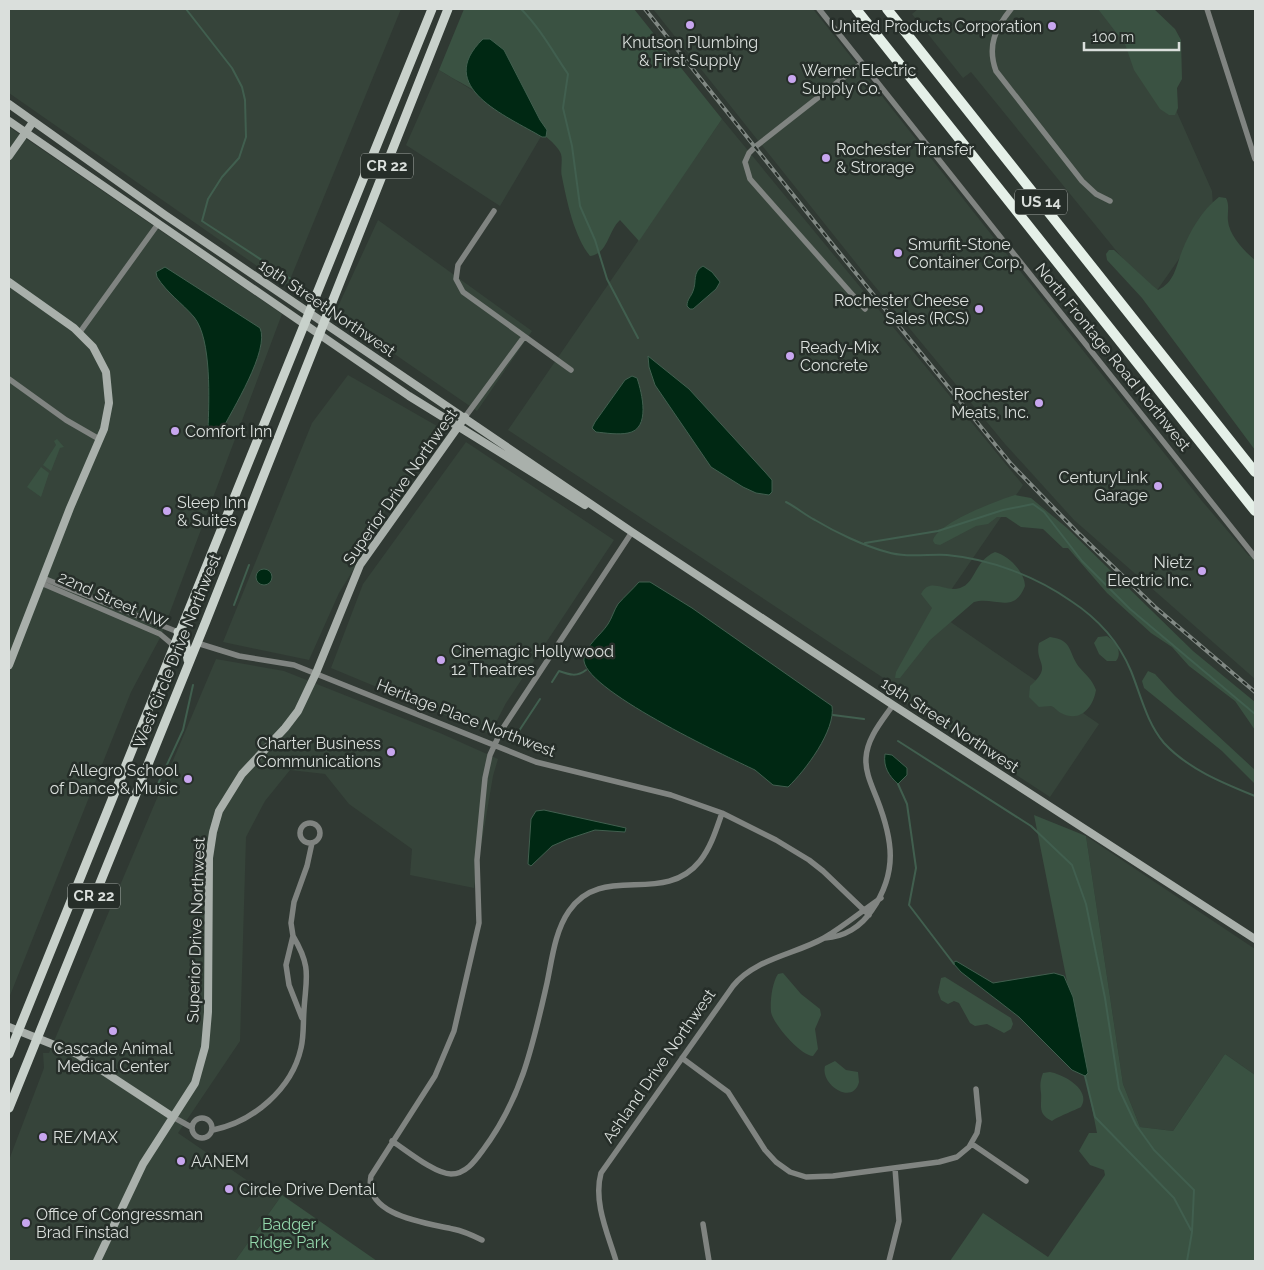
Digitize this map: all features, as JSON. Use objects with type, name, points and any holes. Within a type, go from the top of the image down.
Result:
[{"type":"highway","points":[[850,9],[923,92]]},
{"type":"highway","name":"US 14","points":[[856,9],[1255,512]]},
{"type":"highway","name":"US 14","points":[[888,9],[1255,472]]},
{"type":"main road","name":"West Circle Drive Northwest","points":[[9,1054],[178,632],[432,9]]},
{"type":"main road","name":"West Circle Drive Northwest","points":[[9,1108],[188,665],[448,9]]},
{"type":"main road","points":[[178,632],[187,644],[188,665]]},
{"type":"street","name":"North Frontage Road Northwest","points":[[819,9],[1255,557]]},
{"type":"street","points":[[1011,9],[993,37],[991,54],[996,71],[1082,181],[1096,194],[1110,201]]},
{"type":"street","points":[[1207,9],[1255,159]]},
{"type":"street","points":[[862,63],[755,147],[745,162],[750,179],[865,309]]},
{"type":"street","name":"19th Street Northwest","points":[[9,104],[164,215],[632,532],[893,705],[1255,939]]},
{"type":"street","name":"19th Street Northwest","points":[[9,121],[303,325],[458,428],[632,532]]},
{"type":"street","points":[[9,156],[33,122]]},
{"type":"street","points":[[494,211],[460,259],[456,269],[456,279],[468,296],[571,370]]},
{"type":"street","points":[[80,332],[158,224]]},
{"type":"street","points":[[9,282],[80,332],[100,359],[108,384],[108,415],[9,665]]},
{"type":"street","name":"Superior Drive Northwest","points":[[97,1261],[143,1164],[195,1083],[205,1047],[209,858],[215,823],[223,802],[234,784],[298,711],[316,673],[360,565],[524,337]]},
{"type":"street","points":[[9,379],[66,420],[99,439]]},
{"type":"street","points":[[482,1240],[455,1230],[400,1216],[380,1203],[371,1190],[371,1176],[435,1076],[456,1022],[477,940],[479,907],[477,860],[484,778],[494,745],[501,731],[632,532]]},
{"type":"street","name":"22nd Street NW","points":[[42,581],[178,632]]},
{"type":"street","name":"22nd Street NW","points":[[42,581],[160,634],[173,645]]},
{"type":"street","name":"Heritage Place Northwest","points":[[197,642],[239,656],[279,661],[316,673],[536,762],[671,795],[722,813],[776,840],[809,860],[869,915]]},
{"type":"street","name":"Ashland Drive Northwest","points":[[823,938],[847,933],[869,915],[881,898],[890,872],[890,843],[887,826],[868,775],[866,760],[867,746],[893,705]]},
{"type":"street","points":[[392,1141],[447,1174],[460,1173],[475,1160],[506,1114],[521,1083],[529,1061],[556,943],[564,919],[577,901],[593,889],[613,884],[656,885],[672,881],[690,871],[707,851],[722,813]]},
{"type":"street","points":[[9,1027],[76,1054],[173,1117],[191,1126],[193,1134],[201,1139],[208,1136],[213,1130],[243,1119],[274,1096],[296,1063],[303,1039],[307,974],[305,962],[293,936],[291,923],[294,902],[307,866],[312,843]]},
{"type":"street","name":"Ashland Drive Northwest","points":[[616,1261],[600,1202],[599,1186],[601,1173],[742,975],[823,938],[855,918],[881,898]]},
{"type":"street","points":[[293,936],[286,965],[289,985],[303,1022]]},
{"type":"street","points":[[682,1058],[728,1092],[769,1155],[790,1172],[806,1177],[822,1177],[952,1160],[972,1144],[979,1122],[976,1089]]},
{"type":"street","points":[[191,1126],[197,1119],[203,1118],[210,1122],[213,1130]]},
{"type":"street","points":[[972,1144],[1026,1181]]},
{"type":"street","points":[[889,1261],[899,1221],[895,1168]]},
{"type":"street","points":[[702,1224],[709,1261]]},
{"type":"shaded area","points":[[9,9],[401,9],[287,287],[9,93]]},
{"type":"shaded area","points":[[653,9],[813,9],[1202,501],[1249,556],[1255,552],[1255,679],[1074,520],[1005,444],[868,278]]},
{"type":"shaded area","points":[[918,9],[1131,9],[1212,191],[1213,206],[1202,226],[1153,296],[971,72],[963,78],[912,14]]},
{"type":"shaded area","points":[[483,39],[490,39],[504,50],[547,130],[546,137],[542,137],[511,120],[481,98],[470,86],[466,72],[470,56]]},
{"type":"shaded area","points":[[439,70],[543,133],[500,206],[406,145]]},
{"type":"shaded area","points":[[722,119],[1023,485],[936,612],[1099,724],[1050,797],[906,703],[888,681],[508,430]]},
{"type":"shaded area","points":[[9,127],[282,314],[161,636],[131,692],[9,998]]},
{"type":"shaded area","points":[[378,220],[532,331],[477,411],[335,313]]},
{"type":"shaded area","points":[[703,266],[712,272],[720,282],[716,289],[693,309],[690,309],[687,306],[694,288],[696,274]]},
{"type":"shaded area","points":[[165,267],[260,328],[262,338],[255,365],[233,410],[215,439],[209,434],[208,429],[208,371],[204,340],[200,327],[194,317],[165,288],[157,277],[156,272]]},
{"type":"shaded area","points":[[648,356],[689,389],[772,480],[772,492],[769,495],[756,493],[743,487],[711,467],[655,385],[649,367]]},
{"type":"shaded area","points":[[348,375],[444,430],[386,509],[373,538],[339,593],[309,660],[223,642],[312,423]]},
{"type":"shaded area","points":[[632,376],[637,378],[641,392],[643,410],[640,425],[628,433],[596,432],[592,428],[595,422],[625,380]]},
{"type":"shaded area","points":[[466,442],[614,540],[506,703],[490,734],[331,668],[363,584]]},
{"type":"shaded area","points":[[261,569],[267,569],[272,574],[270,583],[261,585],[256,580],[256,574]]},
{"type":"shaded area","points":[[639,582],[650,582],[692,608],[832,706],[829,727],[818,750],[803,771],[788,787],[773,785],[755,770],[658,720],[605,686],[589,671],[584,658],[585,653],[608,624],[618,604]]},
{"type":"shaded area","points":[[216,659],[284,671],[440,733],[498,759],[493,776],[474,888],[410,875],[412,849],[349,804],[325,774],[290,770],[265,801],[246,837],[240,1041],[178,1133],[248,1181],[282,1195],[235,1261],[9,1261],[9,1160],[44,1068],[43,1053],[49,1053]]},
{"type":"shaded area","points":[[885,754],[892,755],[907,768],[907,775],[898,784],[887,771]]},
{"type":"shaded area","points":[[544,810],[626,828],[625,832],[595,830],[568,839],[552,846],[531,866],[528,864],[531,819],[536,811]]},
{"type":"shaded area","points":[[1086,836],[1255,949],[1255,1075],[1225,1054],[1173,1131],[1140,1127],[1123,1084]]},
{"type":"shaded area","points":[[956,961],[993,983],[1054,973],[1064,976],[1073,997],[1088,1073],[1085,1076],[1072,1070],[1019,1017],[961,972],[953,963]]},
{"type":"green space","points":[[464,9],[634,9],[722,119],[639,241],[620,220],[601,251],[590,256],[584,248],[572,218],[561,174],[561,154],[554,144],[525,121],[439,70]]},
{"type":"green space","points":[[1098,9],[1154,9],[1175,29],[1181,40],[1182,79],[1177,88],[1178,108],[1175,115],[1169,115],[1160,109],[1134,70],[1125,44]]},
{"type":"green space","points":[[1219,197],[1226,198],[1231,232],[1242,248],[1255,260],[1255,450],[1142,298],[1107,260],[1106,254],[1109,250],[1114,250],[1158,290],[1164,287],[1176,268],[1185,243],[1197,221]]},
{"type":"green space","points":[[57,439],[64,447],[60,448],[51,471],[43,465],[56,445],[54,441]]},
{"type":"green space","points":[[41,467],[49,473],[41,497],[27,487]]},
{"type":"green space","points":[[1015,495],[1031,498],[1067,528],[1193,651],[1255,702],[1255,730],[1235,701],[1189,666],[1172,647],[1151,633],[1107,593],[1068,548],[1063,548],[1043,529],[1021,527],[1006,517],[997,517],[988,524],[976,526],[940,545],[935,544],[933,541],[936,534],[955,520],[982,507]]},
{"type":"green space","points":[[995,552],[1010,560],[1022,575],[1025,586],[1020,595],[1015,600],[1003,603],[974,602],[930,640],[900,678],[895,678],[896,672],[932,608],[921,594],[929,586],[949,589],[960,588],[969,582],[983,561]]},
{"type":"green space","points":[[1107,636],[1113,641],[1119,651],[1116,661],[1107,661],[1099,654],[1094,643],[1098,637]]},
{"type":"green space","points":[[1050,637],[1063,641],[1066,644],[1079,667],[1091,680],[1096,690],[1089,708],[1080,715],[1068,716],[1051,706],[1039,707],[1029,697],[1030,686],[1037,679],[1042,669],[1038,650],[1039,643]]},
{"type":"green space","points":[[1148,671],[1155,674],[1175,696],[1255,770],[1255,784],[1222,751],[1144,688],[1142,681]]},
{"type":"green space","points":[[1034,815],[1086,836],[1123,1084],[1140,1127],[1173,1131],[1225,1054],[1255,1075],[1255,1261],[950,1261],[983,1213],[1048,1257],[1105,1175],[1104,1170],[1090,1165],[1079,1151],[1089,1133],[1097,1133]]},
{"type":"green space","points":[[783,973],[801,994],[820,1009],[821,1015],[815,1029],[818,1049],[813,1056],[808,1055],[795,1045],[782,1031],[771,1012],[773,987],[778,974]]},
{"type":"green space","points":[[945,977],[1011,1018],[1013,1024],[1011,1029],[1004,1033],[987,1024],[975,1026],[970,1023],[959,1003],[954,1001],[948,1004],[941,1000],[938,992],[941,978]]},
{"type":"green space","points":[[835,1061],[846,1070],[858,1072],[859,1082],[856,1089],[844,1092],[832,1086],[827,1080],[825,1066]]},
{"type":"green space","points":[[1050,1072],[1068,1079],[1074,1084],[1082,1094],[1083,1100],[1081,1107],[1052,1121],[1044,1116],[1042,1112],[1040,1085],[1043,1073]]},
{"type":"green space","name":"Badger Ridge Park","points":[[282,1195],[377,1261],[235,1261]]},
{"type":"waterway","points":[[186,9],[232,68],[242,87],[245,100],[246,137],[239,158],[222,177],[208,199],[202,221],[297,283]]},
{"type":"waterway","points":[[521,9],[540,32],[568,74],[563,108],[572,146],[580,206],[595,240],[607,279],[638,338]]},
{"type":"waterway","points":[[786,502],[831,529],[878,549],[902,555],[947,555],[979,560],[1012,570],[1057,592],[1090,615],[1114,641],[1131,671],[1153,727],[1164,743],[1195,768],[1255,796]]},
{"type":"waterway","points":[[865,543],[938,531],[1003,510],[1033,504],[1044,512],[1082,561],[1130,609],[1255,714]]},
{"type":"waterway","points":[[234,605],[249,565]]},
{"type":"waterway","points":[[552,682],[559,671],[573,675],[580,674],[586,670]]},
{"type":"waterway","points":[[158,784],[183,730],[193,685]]},
{"type":"waterway","points":[[511,743],[540,699]]},
{"type":"waterway","points":[[833,715],[864,719]]},
{"type":"waterway","points":[[898,741],[1031,826],[1072,865],[1086,904],[1105,998],[1119,1089],[1136,1125],[1154,1150],[1194,1190],[1192,1232],[1187,1261]]},
{"type":"waterway","points":[[898,784],[907,804],[916,868],[909,905],[954,964]]},
{"type":"waterway","points":[[1085,1076],[1095,1117],[1174,1198],[1191,1230]]},
{"type":"railway","points":[[645,9],[1011,464],[1077,532],[1155,607],[1255,692]]},
{"type":"place","name":"Knutson Plumbing & First Supply","points":[[690,25]]},
{"type":"place","name":"United Products Corporation","points":[[1052,26]]},
{"type":"place","name":"Werner Electric Supply Co.","points":[[792,79]]},
{"type":"place","name":"Rochester Transfer & Strorage","points":[[826,158]]},
{"type":"place","name":"Smurfit-Stone Container Corp.","points":[[898,253]]},
{"type":"place","name":"Rochester Cheese Sales (RCS)","points":[[979,309]]},
{"type":"place","name":"Ready-Mix Concrete","points":[[790,356]]},
{"type":"place","name":"Rochester Meats, Inc.","points":[[1039,403]]},
{"type":"place","name":"Comfort Inn","points":[[175,431]]},
{"type":"place","name":"CenturyLink Garage","points":[[1158,486]]},
{"type":"place","name":"Sleep Inn & Suites","points":[[167,511]]},
{"type":"place","name":"Nietz Electric Inc.","points":[[1202,571]]},
{"type":"place","name":"Cinemagic Hollywood 12 Theatres","points":[[441,660]]},
{"type":"place","name":"Charter Business Communications","points":[[391,752]]},
{"type":"place","name":"Allegro School of Dance & Music","points":[[188,779]]},
{"type":"place","name":"Cascade Animal Medical Center","points":[[113,1031]]},
{"type":"place","name":"RE/MAX","points":[[43,1137]]},
{"type":"place","name":"AANEM","points":[[181,1161]]},
{"type":"place","name":"Circle Drive Dental","points":[[229,1189]]},
{"type":"place","name":"Office of Congressman Brad Finstad","points":[[26,1223]]}]
